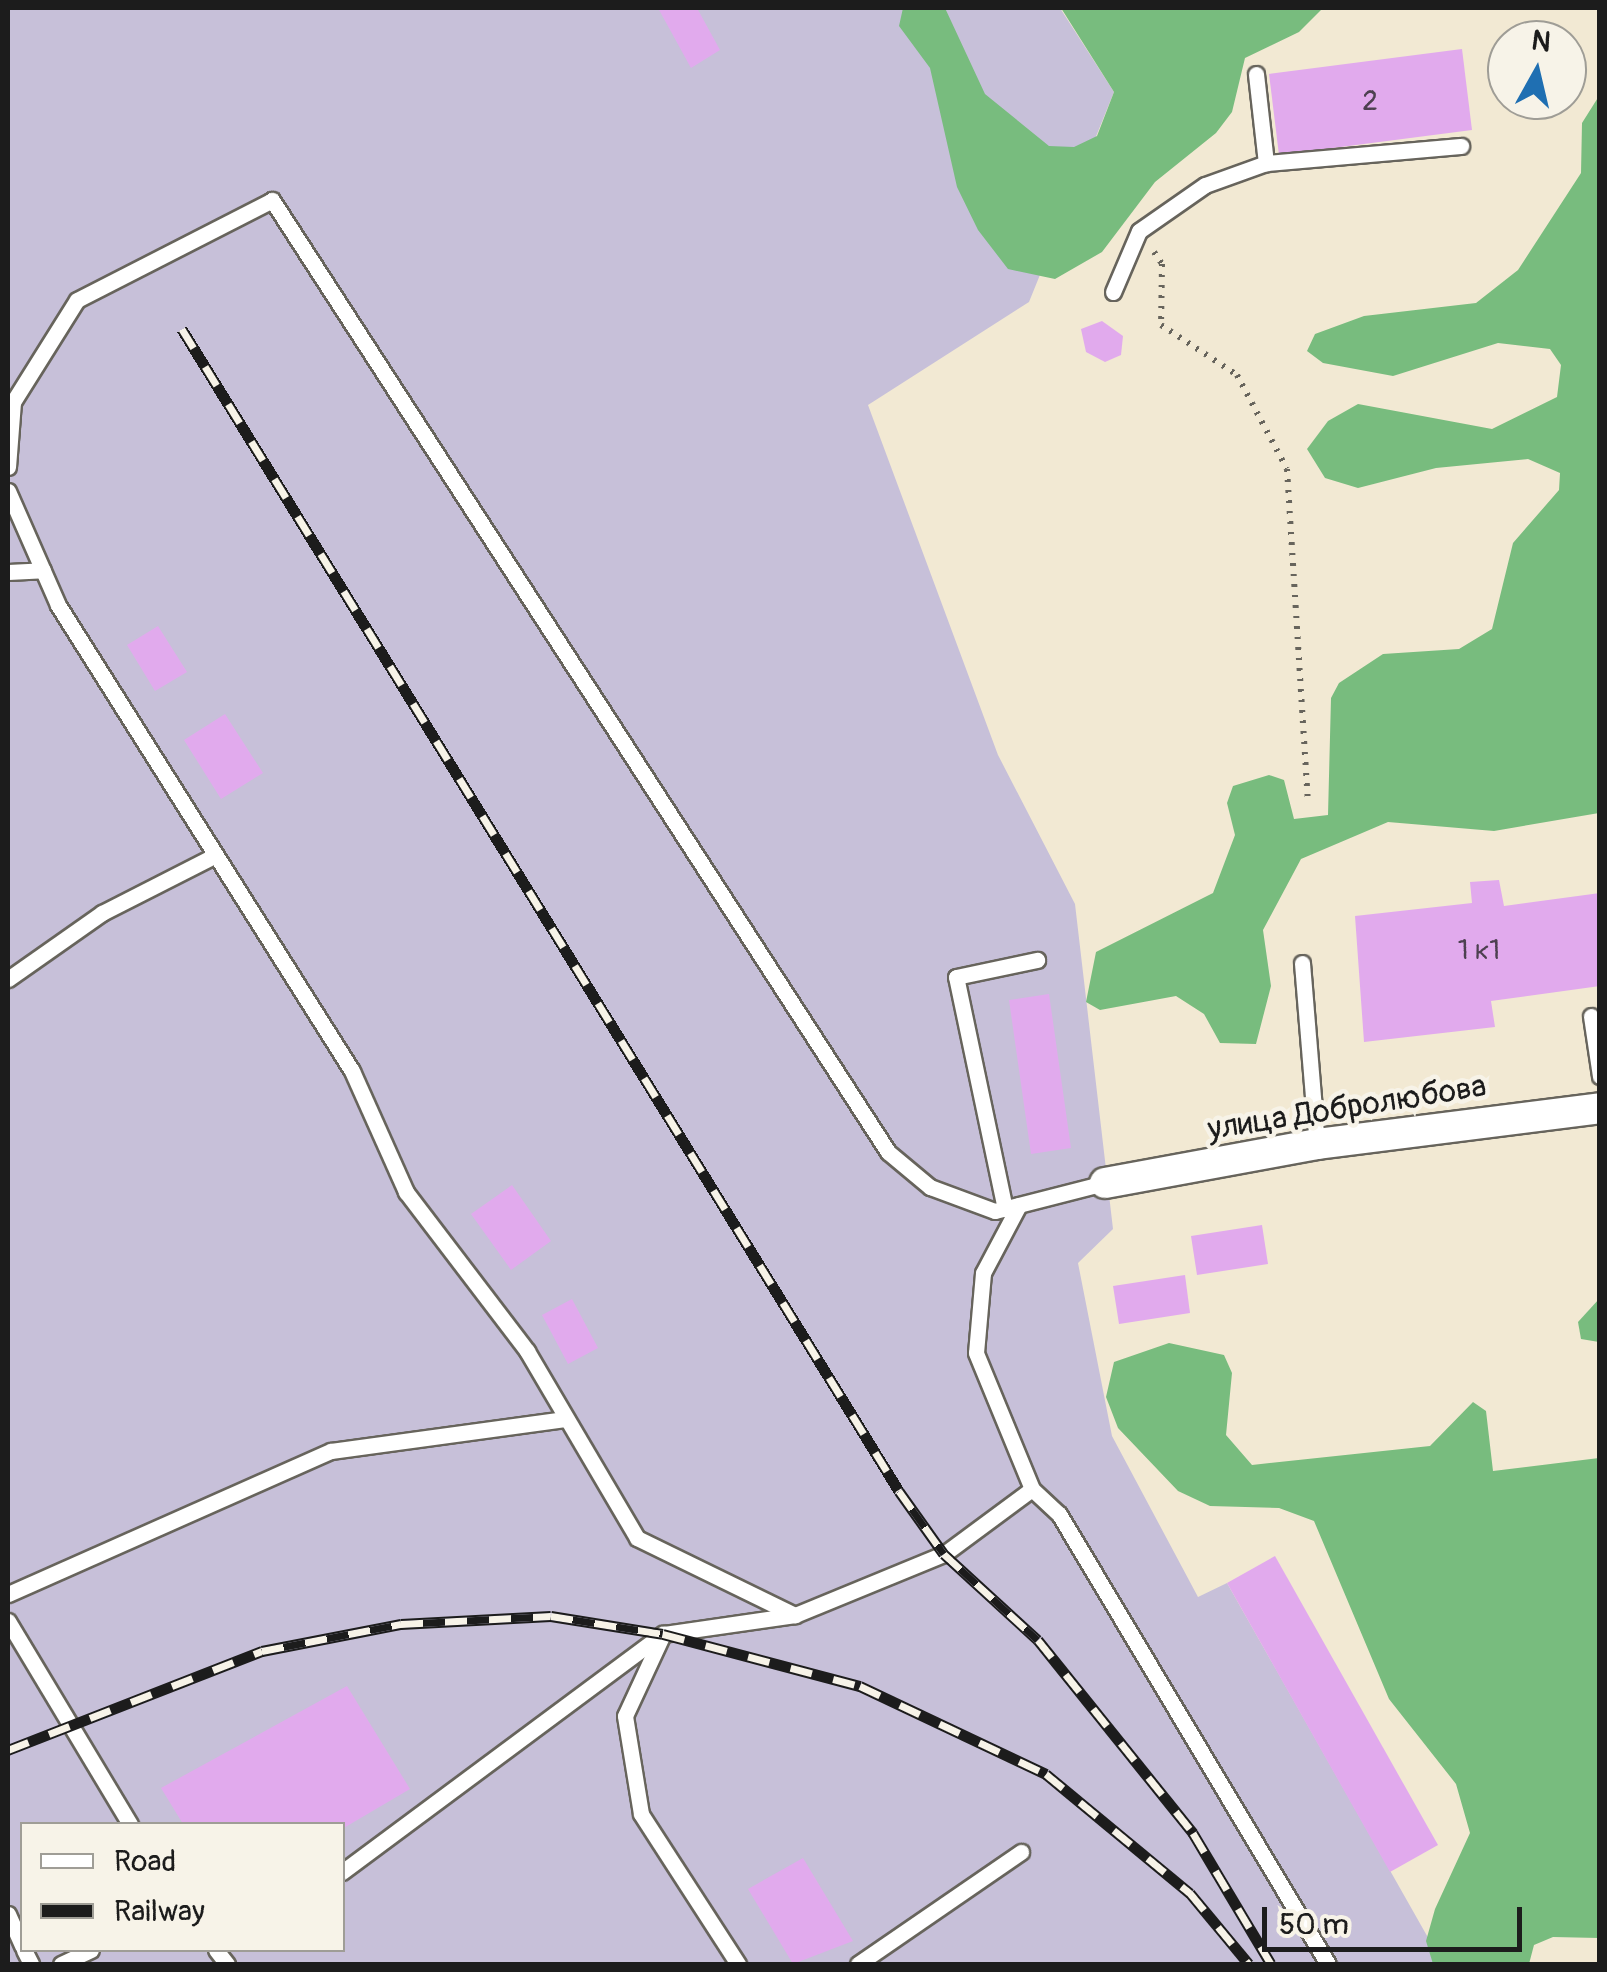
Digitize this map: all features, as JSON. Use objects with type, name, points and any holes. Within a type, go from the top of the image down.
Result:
[{"type":"street","name":"улица Добролюбова","points":[[1105,1184],[1318,1144],[1600,1108]]},
{"type":"lane","points":[[1256,74],[1266,163]]},
{"type":"lane","points":[[1112,292],[1140,231],[1205,184],[1266,163],[1462,146]]},
{"type":"lane","points":[[8,467],[13,402],[77,300],[272,200],[888,1152],[930,1187],[1012,1207],[1105,1184]]},
{"type":"lane","points":[[8,490],[43,570],[212,857],[352,1070],[406,1192],[527,1350],[637,1538],[796,1615]]},
{"type":"lane","points":[[8,572],[43,570]]},
{"type":"lane","points":[[8,979],[102,913],[212,857]]},
{"type":"lane","points":[[1037,960],[956,977],[1012,1207],[983,1273],[976,1353],[1032,1489],[1059,1514],[1328,1964]]},
{"type":"lane","points":[[1302,963],[1318,1144]]},
{"type":"lane","points":[[1590,1016],[1600,1076]]},
{"type":"lane","points":[[8,1594],[331,1451],[565,1419]]},
{"type":"lane","points":[[345,1870],[663,1634],[796,1615],[944,1554],[1032,1489]]},
{"type":"lane","points":[[8,1621],[129,1822]]},
{"type":"lane","points":[[663,1634],[625,1716],[641,1814],[738,1964]]},
{"type":"lane","points":[[858,1964],[1021,1852]]},
{"type":"lane","points":[[8,1914],[20,1941]]},
{"type":"lane","points":[[62,1964],[87,1952]]},
{"type":"path","points":[[1140,231],[1162,264],[1160,325],[1237,376],[1287,468],[1308,799]]},
{"type":"shaded area","points":[[8,8],[1060,8],[1114,92],[1029,302],[868,405],[998,755],[1075,904],[1113,1229],[1078,1263],[1112,1436],[1198,1597],[1227,1583],[1443,1964],[8,1964]]},
{"type":"green space","points":[[903,8],[945,8],[985,94],[1049,146],[1074,147],[1097,136],[1114,92],[1061,8],[1323,8],[1299,32],[1245,58],[1232,112],[1216,133],[1155,182],[1102,252],[1055,279],[1008,269],[978,230],[957,187],[930,68],[899,26]]},
{"type":"green space","points":[[1599,96],[1599,813],[1494,831],[1388,822],[1301,859],[1263,930],[1271,986],[1256,1044],[1220,1043],[1204,1014],[1176,996],[1100,1010],[1086,1002],[1096,952],[1213,893],[1235,835],[1227,803],[1233,786],[1269,775],[1284,780],[1294,819],[1328,815],[1331,698],[1339,683],[1383,654],[1459,649],[1492,629],[1513,543],[1559,490],[1560,473],[1528,459],[1436,468],[1358,488],[1325,478],[1307,449],[1328,421],[1358,404],[1492,429],[1557,397],[1561,365],[1550,349],[1498,343],[1393,376],[1323,363],[1307,351],[1315,334],[1364,316],[1476,303],[1518,270],[1581,173],[1582,123]]},
{"type":"green space","points":[[1599,1299],[1599,1342],[1581,1339],[1578,1322]]},
{"type":"green space","points":[[1169,1343],[1224,1355],[1232,1373],[1226,1435],[1252,1465],[1430,1446],[1473,1402],[1486,1411],[1493,1471],[1599,1458],[1599,1938],[1553,1937],[1534,1945],[1529,1964],[1433,1964],[1426,1941],[1435,1909],[1470,1833],[1456,1784],[1389,1699],[1314,1521],[1279,1508],[1210,1506],[1178,1491],[1118,1428],[1106,1397],[1114,1362]]},
{"type":"building","points":[[658,8],[697,8],[720,50],[691,68]]},
{"type":"building","points":[[1462,49],[1472,130],[1279,155],[1269,74]]},
{"type":"building","points":[[1102,321],[1123,336],[1121,355],[1105,362],[1086,352],[1081,329]]},
{"type":"building","points":[[158,626],[187,672],[155,691],[127,645]]},
{"type":"building","points":[[225,714],[263,773],[221,799],[184,740]]},
{"type":"building","points":[[1499,880],[1504,906],[1600,893],[1600,986],[1491,1001],[1495,1027],[1364,1042],[1355,916],[1472,903],[1470,882]]},
{"type":"building","points":[[1049,994],[1071,1148],[1031,1154],[1009,1000]]},
{"type":"building","points":[[512,1185],[551,1241],[511,1270],[471,1214]]},
{"type":"building","points":[[1262,1225],[1268,1264],[1197,1275],[1191,1236]]},
{"type":"building","points":[[1185,1275],[1190,1313],[1119,1324],[1113,1286]]},
{"type":"building","points":[[572,1299],[598,1348],[568,1364],[542,1315]]},
{"type":"building","points":[[1275,1556],[1438,1845],[1390,1872],[1227,1583]]},
{"type":"building","points":[[347,1686],[410,1789],[345,1827],[345,1822],[182,1822],[161,1788]]},
{"type":"building","points":[[803,1858],[853,1941],[793,1964],[748,1889]]},
{"type":"railway","points":[[182,329],[899,1491],[944,1554],[1038,1640],[1193,1833],[1271,1964]]},
{"type":"railway","points":[[8,1750],[262,1651],[401,1624],[551,1616],[663,1634],[860,1686],[1046,1774],[1190,1893],[1249,1964]]}]
